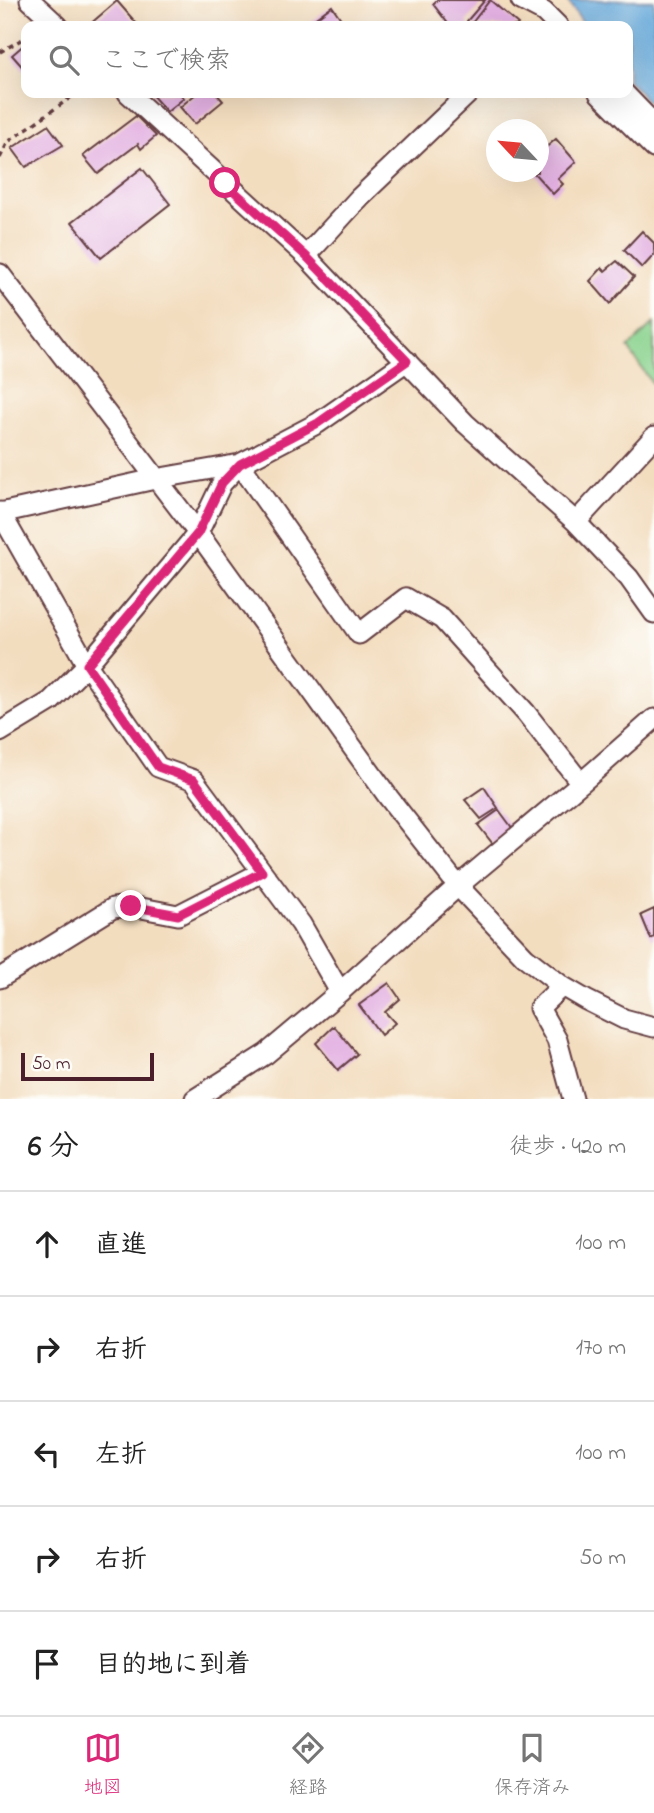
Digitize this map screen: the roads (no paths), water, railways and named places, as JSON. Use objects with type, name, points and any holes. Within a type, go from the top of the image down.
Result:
[{"type":"street","points":[[30,0],[53,21]]},
{"type":"street","points":[[521,0],[544,12],[553,21]]},
{"type":"street","points":[[133,98],[306,256],[466,423],[576,522],[629,578],[654,613]]},
{"type":"street","points":[[306,256],[360,197],[464,98]]},
{"type":"street","points":[[604,98],[654,148]]},
{"type":"street","points":[[629,98],[654,124]]},
{"type":"street","points":[[0,274],[198,533],[389,798],[458,886],[525,957],[562,986],[624,1018],[654,1027]]},
{"type":"street","points":[[340,992],[301,924],[194,780],[158,767],[87,665],[0,512],[240,464],[318,423],[407,361]]},
{"type":"street","points":[[576,522],[654,438]]},
{"type":"street","points":[[0,732],[51,701],[87,665],[198,533],[222,483],[240,464]]},
{"type":"street","points":[[240,464],[359,634],[406,598],[442,619],[526,713],[581,783]]},
{"type":"street","points":[[195,1099],[266,1054],[654,719]]},
{"type":"street","points":[[0,978],[113,908],[131,906],[178,915],[262,872]]},
{"type":"street","points":[[562,986],[539,1008],[557,1040],[573,1099]]},
{"type":"water","points":[[567,0],[654,0],[654,108],[633,85],[633,21],[582,21]]}]
